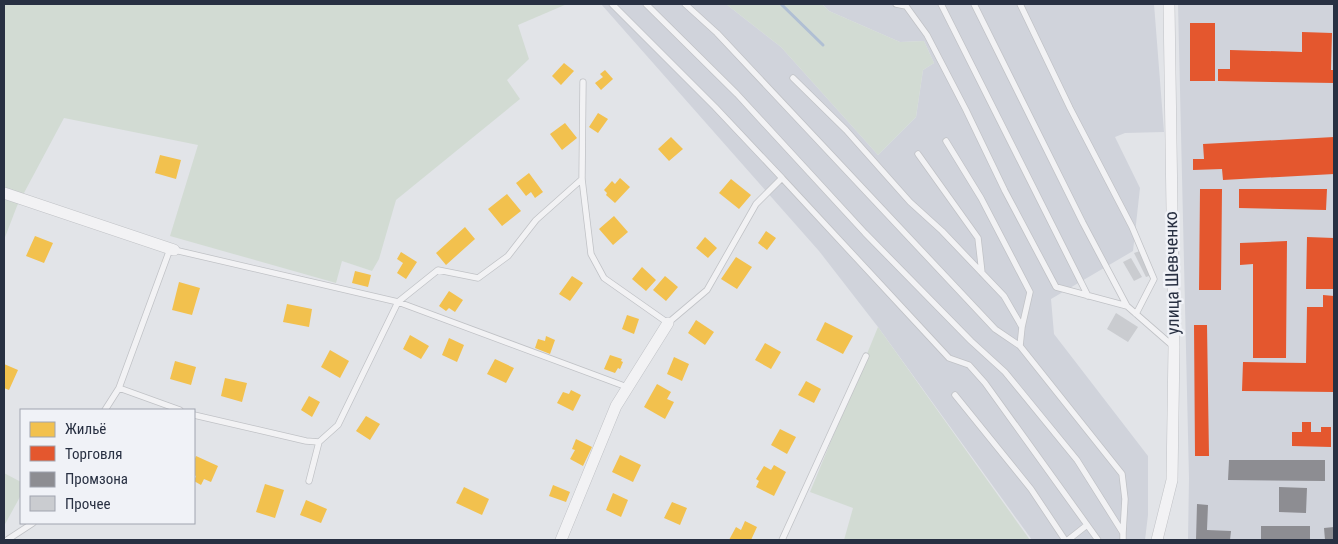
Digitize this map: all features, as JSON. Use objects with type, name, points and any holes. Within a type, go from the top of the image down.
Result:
[{"type":"street","name":"улица Шевченко","points":[[1157,540],[1172,480],[1174,347],[1169,4]]},
{"type":"street","points":[[4,193],[174,250]]},
{"type":"street","points":[[561,540],[616,406],[668,323]]},
{"type":"lane","points":[[612,4],[715,107],[949,358],[969,366],[985,383],[1098,540]]},
{"type":"lane","points":[[646,4],[737,94],[878,246],[971,341],[1005,372],[1077,460],[1123,533]]},
{"type":"lane","points":[[685,4],[717,33],[995,329],[1020,346],[1122,474],[1124,499],[1123,540]]},
{"type":"lane","points":[[896,4],[906,6],[927,35],[1005,191],[1056,287],[1127,306]]},
{"type":"lane","points":[[941,4],[1088,296]]},
{"type":"lane","points":[[974,4],[1083,224],[1127,306],[1174,347]]},
{"type":"lane","points":[[1020,4],[1070,108],[1132,227],[1154,280],[1136,314]]},
{"type":"lane","points":[[793,78],[846,130],[910,202],[942,231],[1004,296],[1022,326]]},
{"type":"lane","points":[[584,82],[582,179],[592,254],[604,278],[668,323],[707,290],[756,204],[782,178]]},
{"type":"lane","points":[[946,141],[981,198],[1030,292],[1022,326],[1020,346]]},
{"type":"lane","points":[[918,154],[978,238],[982,273]]},
{"type":"lane","points":[[308,482],[319,442],[338,425],[398,302],[438,270],[478,278],[508,256],[536,220],[582,179]]},
{"type":"lane","points":[[106,409],[119,388],[170,249],[398,302],[627,388]]},
{"type":"lane","points":[[782,540],[866,356]]},
{"type":"lane","points":[[119,388],[177,409]]},
{"type":"lane","points":[[955,395],[1031,489],[1067,540],[1087,525]]},
{"type":"lane","points":[[195,415],[306,441],[319,442]]},
{"type":"lane","points":[[7,540],[31,524]]},
{"type":"shaded area","points":[[4,4],[567,4],[518,25],[529,59],[507,80],[520,99],[396,200],[379,259],[372,271],[342,261],[336,283],[170,236],[198,145],[64,118],[17,206],[4,240]]},
{"type":"shaded area","points":[[601,4],[726,4],[781,47],[878,155],[916,117],[923,70],[934,63],[924,41],[900,42],[829,11],[822,4],[1154,4],[1164,132],[1125,133],[1115,137],[1140,188],[1133,251],[1051,299],[1054,334],[1148,456],[1148,515],[1145,540],[1032,540],[878,327],[819,251]]},
{"type":"shaded area","points":[[726,4],[822,4],[829,11],[900,42],[924,41],[934,63],[923,70],[916,117],[878,155],[781,47]]},
{"type":"shaded area","points":[[1178,4],[1334,4],[1334,540],[1188,540],[1189,478]]},
{"type":"shaded area","points":[[878,327],[1030,540],[844,540],[853,508],[810,492]]},
{"type":"shaded area","points":[[4,473],[20,481],[20,497],[4,526]]},
{"type":"building: Жильё","points":[[564,63],[574,71],[561,85],[552,76]]},
{"type":"building: Жильё","points":[[605,70],[613,79],[601,90],[595,83],[603,77],[600,74]]},
{"type":"building: Жильё","points":[[598,113],[608,119],[598,133],[589,127]]},
{"type":"building: Жильё","points":[[565,123],[577,138],[562,150],[550,134]]},
{"type":"building: Жильё","points":[[671,137],[683,149],[669,161],[658,149]]},
{"type":"building: Жильё","points":[[160,155],[181,160],[176,179],[155,173]]},
{"type":"building: Жильё","points":[[529,173],[543,192],[535,198],[531,192],[526,196],[516,183]]},
{"type":"building: Жильё","points":[[620,178],[630,187],[615,203],[606,195],[607,193],[604,190],[612,181],[615,184]]},
{"type":"building: Жильё","points":[[731,179],[751,195],[739,209],[719,193]]},
{"type":"building: Жильё","points":[[507,194],[521,211],[502,226],[488,209]]},
{"type":"building: Жильё","points":[[614,216],[628,232],[613,245],[599,229]]},
{"type":"building: Жильё","points":[[465,227],[475,239],[446,265],[436,253]]},
{"type":"building: Жильё","points":[[766,231],[776,238],[767,250],[758,243]]},
{"type":"building: Жильё","points":[[35,236],[53,243],[44,263],[26,256]]},
{"type":"building: Жильё","points":[[705,237],[717,248],[708,258],[696,248]]},
{"type":"building: Жильё","points":[[401,252],[417,262],[406,279],[397,273],[403,263],[397,259]]},
{"type":"building: Жильё","points":[[736,257],[752,267],[737,289],[721,279]]},
{"type":"building: Жильё","points":[[642,267],[656,280],[646,291],[632,279]]},
{"type":"building: Жильё","points":[[355,271],[371,275],[368,287],[352,283]]},
{"type":"building: Жильё","points":[[572,276],[583,283],[570,301],[559,294]]},
{"type":"building: Жильё","points":[[665,276],[678,287],[666,301],[653,290]]},
{"type":"building: Жильё","points":[[179,282],[200,288],[192,315],[172,310]]},
{"type":"building: Жильё","points":[[449,291],[463,300],[455,312],[449,308],[446,311],[439,306]]},
{"type":"building: Жильё","points":[[287,304],[312,309],[309,327],[283,322]]},
{"type":"building: Жильё","points":[[627,315],[639,319],[634,334],[622,329]]},
{"type":"building: Жильё","points":[[696,320],[714,332],[705,345],[688,333]]},
{"type":"building: Жильё","points":[[825,322],[853,336],[843,354],[816,340]]},
{"type":"building: Жильё","points":[[410,335],[429,346],[421,359],[403,349]]},
{"type":"building: Жильё","points":[[546,336],[555,340],[550,354],[535,348],[538,339],[545,341]]},
{"type":"building: Жильё","points":[[449,338],[464,345],[457,362],[442,355]]},
{"type":"building: Жильё","points":[[765,343],[781,352],[771,369],[755,360]]},
{"type":"building: Жильё","points":[[330,350],[349,361],[340,378],[321,367]]},
{"type":"building: Жильё","points":[[610,355],[622,359],[621,361],[623,362],[620,369],[618,368],[615,373],[604,369]]},
{"type":"building: Жильё","points":[[674,357],[689,364],[682,381],[667,374]]},
{"type":"building: Жильё","points":[[495,359],[514,368],[506,383],[487,374]]},
{"type":"building: Жильё","points":[[175,361],[196,367],[191,385],[170,379]]},
{"type":"building: Жильё","points":[[4,364],[18,370],[9,390],[4,388]]},
{"type":"building: Жильё","points":[[225,378],[247,383],[242,402],[221,396]]},
{"type":"building: Жильё","points":[[806,381],[821,389],[814,403],[798,395]]},
{"type":"building: Жильё","points":[[657,384],[671,392],[667,399],[674,402],[665,419],[644,407]]},
{"type":"building: Жильё","points":[[571,390],[581,395],[573,411],[557,403],[563,392],[569,394]]},
{"type":"building: Жильё","points":[[309,396],[320,402],[312,417],[301,410]]},
{"type":"building: Жильё","points":[[366,416],[380,424],[370,440],[356,431]]},
{"type":"building: Жильё","points":[[780,429],[796,437],[787,454],[771,445]]},
{"type":"building: Жильё","points":[[576,439],[592,447],[583,466],[570,459],[575,450],[572,449]]},
{"type":"building: Жильё","points":[[620,455],[641,465],[633,482],[612,472]]},
{"type":"building: Жильё","points":[[196,456],[218,466],[211,482],[204,479],[201,485],[195,482]]},
{"type":"building: Жильё","points":[[774,465],[786,472],[774,496],[756,487],[759,481],[756,479],[764,466],[771,470]]},
{"type":"building: Жильё","points":[[265,484],[284,490],[275,518],[256,512]]},
{"type":"building: Жильё","points":[[553,485],[570,492],[566,502],[549,496]]},
{"type":"building: Жильё","points":[[464,487],[489,499],[482,515],[456,503]]},
{"type":"building: Жильё","points":[[613,493],[628,500],[621,517],[606,510]]},
{"type":"building: Жильё","points":[[306,500],[327,509],[321,523],[300,515]]},
{"type":"building: Жильё","points":[[672,502],[687,508],[680,525],[664,518]]},
{"type":"building: Жильё","points":[[745,521],[757,527],[751,540],[729,540],[736,527],[741,530]]},
{"type":"building: Торговля","points":[[1190,23],[1215,23],[1215,81],[1190,81]]},
{"type":"building: Торговля","points":[[1302,32],[1332,33],[1331,70],[1334,70],[1334,83],[1218,81],[1218,69],[1230,69],[1230,50],[1302,52]]},
{"type":"building: Торговля","points":[[1334,137],[1334,174],[1223,180],[1222,169],[1193,170],[1193,159],[1204,159],[1203,144]]},
{"type":"building: Торговля","points":[[1200,189],[1222,189],[1221,290],[1199,290]]},
{"type":"building: Торговля","points":[[1239,189],[1327,189],[1326,210],[1239,208]]},
{"type":"building: Торговля","points":[[1307,237],[1334,238],[1334,289],[1306,289]]},
{"type":"building: Торговля","points":[[1287,241],[1286,358],[1253,358],[1253,264],[1240,265],[1240,243]]},
{"type":"building: Торговля","points":[[1323,295],[1334,296],[1334,392],[1242,391],[1243,362],[1306,363],[1307,307],[1323,307]]},
{"type":"building: Торговля","points":[[1194,325],[1207,325],[1209,456],[1195,456]]},
{"type":"building: Торговля","points":[[1302,422],[1311,422],[1311,432],[1321,432],[1321,427],[1331,427],[1331,447],[1292,446],[1292,432],[1302,432]]},
{"type":"building: Промзона","points":[[1229,460],[1325,460],[1325,481],[1228,480]]},
{"type":"building: Промзона","points":[[1279,487],[1307,488],[1306,513],[1279,512]]},
{"type":"building: Промзона","points":[[1197,504],[1208,505],[1207,530],[1231,531],[1230,540],[1196,540]]},
{"type":"building: Промзона","points":[[1261,526],[1310,526],[1310,540],[1261,540]]},
{"type":"building: Промзона","points":[[1334,527],[1334,540],[1325,540],[1324,528]]},
{"type":"building: Прочее","points":[[1140,251],[1152,275],[1146,277],[1134,253]]},
{"type":"building: Прочее","points":[[1131,258],[1142,277],[1134,281],[1123,262]]},
{"type":"building: Прочее","points":[[1116,313],[1138,327],[1128,342],[1107,329]]},
{"type":"waterway","points":[[781,4],[823,45]]}]
